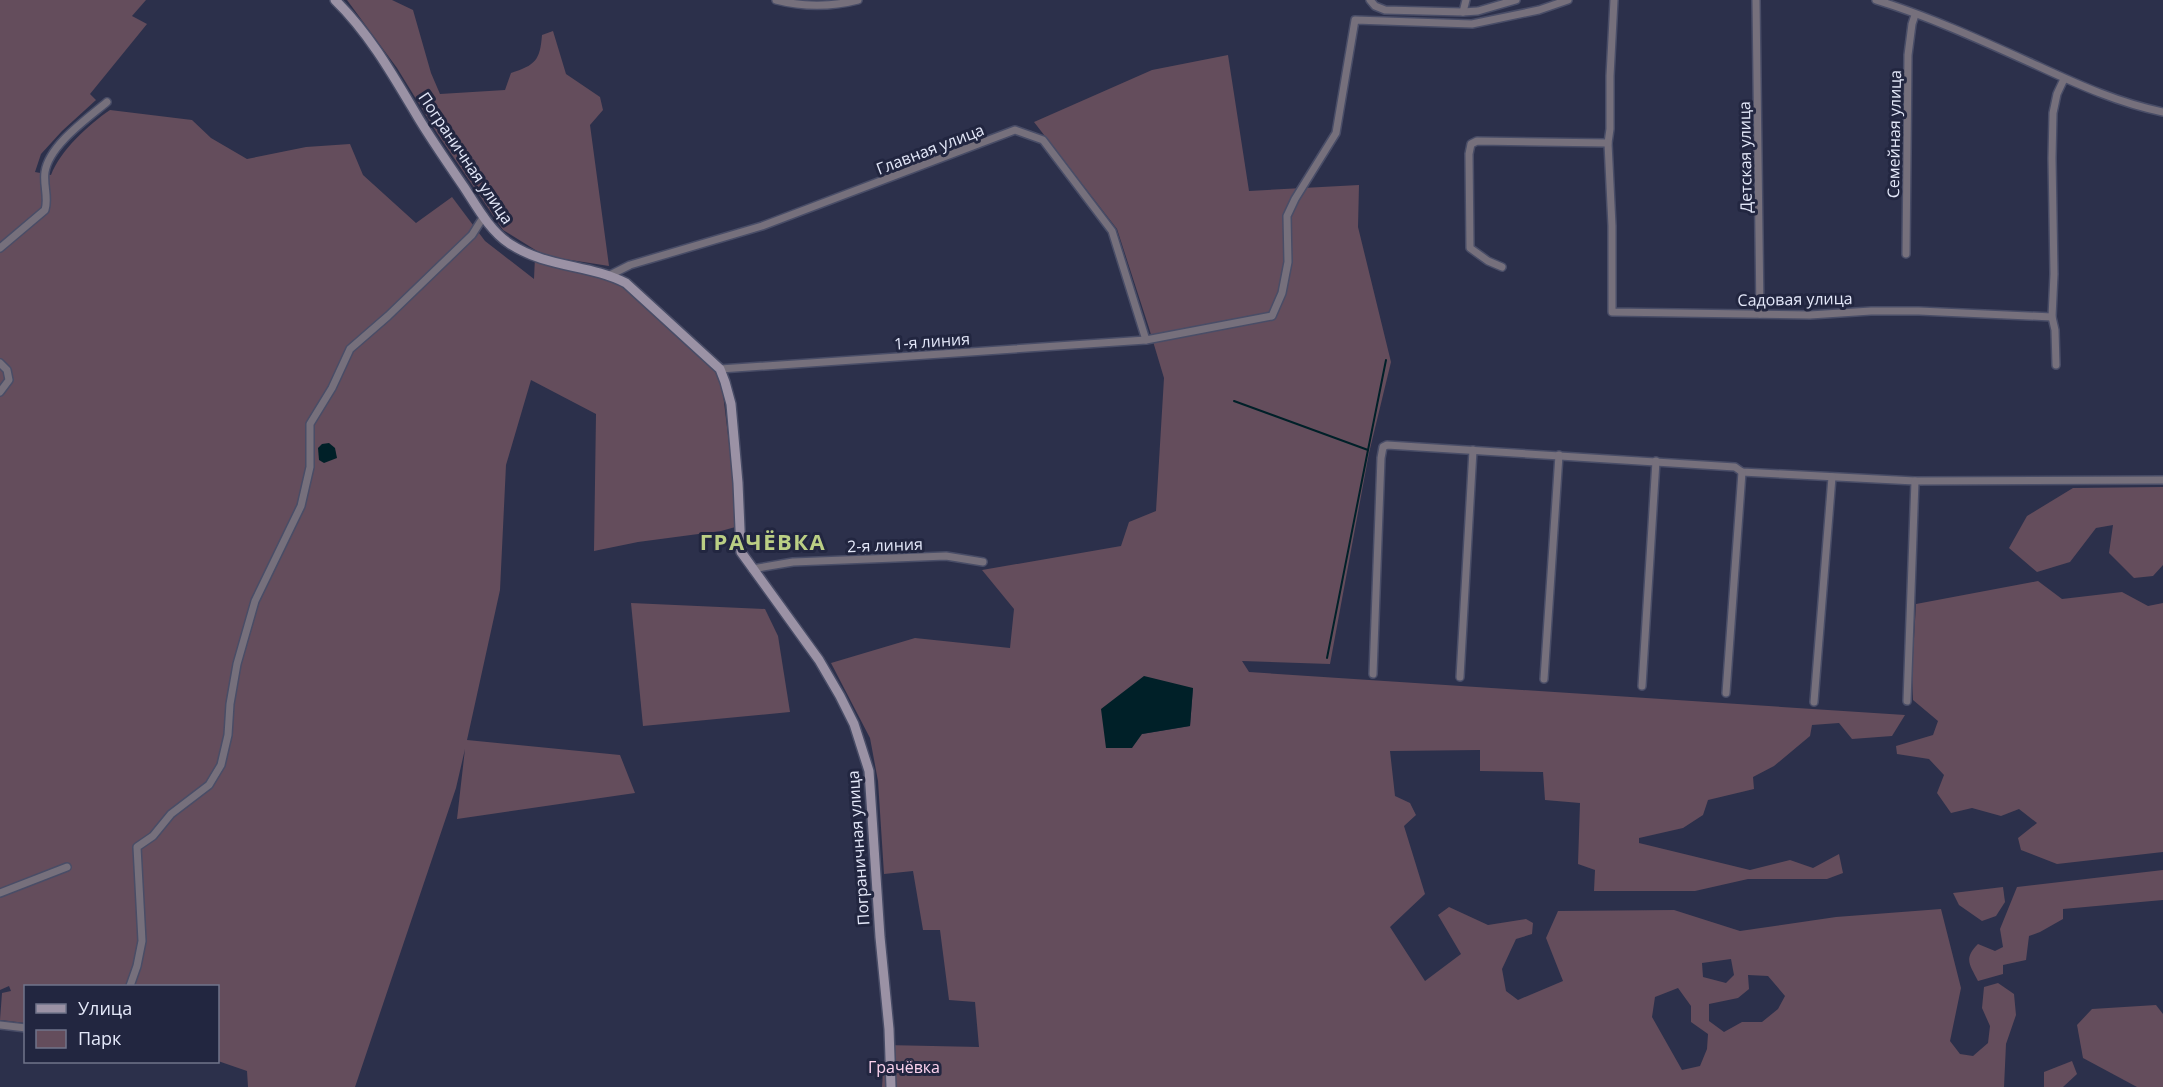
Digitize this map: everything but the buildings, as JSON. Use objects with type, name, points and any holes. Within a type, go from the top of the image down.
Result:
[{"type":"street","name":"Пограничная улица","points":[[335,0],[372,43],[434,143],[495,231],[509,243],[535,257],[559,265],[610,275],[626,283],[720,369],[731,404],[741,552],[819,660],[854,724],[864,753],[870,790],[891,1087]]},
{"type":"street","points":[[776,0],[809,6],[841,4],[858,0]]},
{"type":"street","points":[[1370,0],[1375,6],[1385,10],[1463,12],[1478,11],[1516,0]]},
{"type":"street","points":[[1463,12],[1466,0]]},
{"type":"street","name":"1-я линия","points":[[720,369],[1146,340],[1272,316],[1282,293],[1288,262],[1287,216],[1336,133],[1355,20],[1472,24],[1539,10],[1568,0]]},
{"type":"street","name":"Садовая улица","points":[[1614,0],[1608,143],[1612,226],[1612,312],[1810,315],[1871,311],[2052,317]]},
{"type":"street","name":"Детская улица","points":[[1756,0],[1760,314]]},
{"type":"street","points":[[1876,0],[1932,19],[2064,79],[2130,106],[2163,112]]},
{"type":"street","name":"Семейная улица","points":[[1906,254],[1908,55],[1915,15]]},
{"type":"street","points":[[2056,365],[2055,323],[2052,317],[2054,113],[2057,94],[2064,79]]},
{"type":"street","points":[[0,248],[45,210],[47,195],[45,172],[55,152],[69,133],[107,102]]},
{"type":"street","name":"Главная улица","points":[[610,275],[630,265],[772,223],[1015,130],[1043,140],[1112,231],[1146,340]]},
{"type":"street","points":[[1502,267],[1488,261],[1470,248],[1469,154],[1472,144],[1477,141],[1608,143]]},
{"type":"street","points":[[131,985],[142,941],[137,847],[153,836],[171,814],[209,785],[221,765],[228,735],[230,704],[237,664],[255,601],[301,506],[310,467],[310,424],[332,388],[350,349],[388,316],[472,235],[484,216]]},
{"type":"street","points":[[0,363],[7,370],[9,380],[0,392]]},
{"type":"street","points":[[1373,674],[1383,447],[1391,444],[1656,460],[1735,467],[1742,472],[1915,481],[2163,480]]},
{"type":"street","points":[[1460,676],[1473,450]]},
{"type":"street","points":[[1544,679],[1559,455]]},
{"type":"street","points":[[1642,686],[1656,460]]},
{"type":"street","points":[[1726,693],[1742,472]]},
{"type":"street","points":[[1814,702],[1832,477]]},
{"type":"street","points":[[1907,701],[1915,481]]},
{"type":"street","name":"2-я линия","points":[[752,568],[793,562],[946,556],[983,562]]},
{"type":"street","points":[[0,893],[66,867]]},
{"type":"street","points":[[0,1025],[24,1028]]},
{"type":"green space","points":[[0,0],[146,0],[132,16],[147,24],[90,94],[96,100],[41,154],[35,172],[51,175],[61,157],[76,139],[110,110],[192,120],[211,138],[247,159],[306,147],[350,144],[363,175],[416,223],[452,197],[485,241],[534,279],[535,257],[610,275],[720,369],[739,526],[721,531],[638,542],[594,551],[596,414],[531,380],[506,465],[500,590],[467,740],[620,755],[635,793],[457,819],[465,749],[456,788],[355,1087],[248,1087],[247,1071],[219,1061],[219,985],[24,985],[24,1023],[0,1020],[2,993],[11,991],[9,986],[0,990]]},
{"type":"green space","points":[[347,0],[392,0],[413,10],[431,73],[440,94],[505,90],[511,73],[535,61],[540,51],[542,35],[553,31],[566,74],[600,97],[603,110],[590,125],[609,266],[545,256],[503,230],[437,133],[397,68]]},
{"type":"green space","name":"Грачёвка","points":[[1228,55],[1249,191],[1359,185],[1358,227],[1391,362],[1369,453],[1330,664],[1242,661],[1249,672],[1905,715],[1892,736],[1852,739],[1839,723],[1812,725],[1810,736],[1774,766],[1753,777],[1754,789],[1708,800],[1703,815],[1683,828],[1639,838],[1639,843],[1750,870],[1790,860],[1813,868],[1839,854],[1843,873],[1827,879],[1748,879],[1695,891],[1594,891],[1595,870],[1578,864],[1580,803],[1545,800],[1543,772],[1480,771],[1480,750],[1390,751],[1395,796],[1410,803],[1416,815],[1404,826],[1425,894],[1390,927],[1425,981],[1461,954],[1438,915],[1449,907],[1488,925],[1526,919],[1533,923],[1532,934],[1516,939],[1502,969],[1506,991],[1518,1000],[1563,981],[1546,938],[1558,911],[1674,910],[1740,931],[1836,917],[1941,909],[1961,988],[1950,1041],[1960,1054],[1973,1056],[1988,1043],[1990,1026],[1982,1008],[1984,987],[1998,983],[2014,994],[2016,1015],[2006,1044],[2004,1087],[882,1087],[885,1045],[979,1047],[975,1002],[949,1000],[940,930],[923,930],[913,871],[884,874],[878,781],[870,738],[831,663],[915,638],[1010,648],[1014,609],[982,570],[1121,546],[1129,522],[1156,511],[1164,378],[1149,328],[1117,229],[1034,122],[1152,70]],"holes":[[[1193,688],[1190,726],[1142,734]],[[1731,959],[1734,975],[1726,983],[1703,977],[1702,963]],[[1748,975],[1768,976],[1785,996],[1778,1009],[1762,1022],[1742,1022],[1724,1032],[1709,1021],[1709,1004],[1738,998],[1749,989]],[[1678,988],[1691,1006],[1691,1022],[1708,1034],[1707,1049],[1700,1066],[1682,1070],[1652,1017],[1655,997]]]},
{"type":"green space","points":[[2163,487],[2163,565],[2153,576],[2134,578],[2109,553],[2113,525],[2096,528],[2070,562],[2037,572],[2009,548],[2027,516],[2073,488]]},
{"type":"green space","points":[[2038,581],[2062,599],[2122,592],[2148,606],[2163,603],[2163,852],[2057,864],[2021,850],[2018,838],[2037,823],[2019,809],[2001,816],[1972,808],[1951,813],[1937,793],[1944,775],[1929,759],[1897,754],[1896,746],[1933,735],[1938,721],[1913,700],[1912,673],[1916,604]]},
{"type":"green space","points":[[631,603],[765,609],[778,636],[790,712],[643,726]]},
{"type":"green space","points":[[2163,870],[2163,900],[2063,909],[2063,919],[2029,936],[2026,960],[2003,965],[2003,974],[1978,981],[1969,958],[1978,944],[1995,951],[2003,947],[2000,929],[2017,887]]},
{"type":"green space","points":[[2003,887],[2005,902],[1996,916],[1982,921],[1959,905],[1953,893]]},
{"type":"green space","points":[[2156,1005],[2163,1014],[2163,1087],[2137,1087],[2083,1058],[2077,1025],[2092,1009]]},
{"type":"green space","points":[[2072,1061],[2077,1074],[2063,1087],[2044,1087],[2044,1072]]},
{"type":"water","points":[[329,443],[335,448],[337,458],[324,463],[319,460],[318,448],[322,444]]},
{"type":"water","points":[[1144,676],[1193,688],[1190,726],[1142,734],[1132,748],[1106,748],[1101,709]]},
{"type":"waterway","points":[[1368,450],[1386,360]]},
{"type":"waterway","points":[[1234,401],[1368,450],[1327,658]]},
{"type":"district","name":"ГРАЧЁВКА","points":[[763,542]]}]
